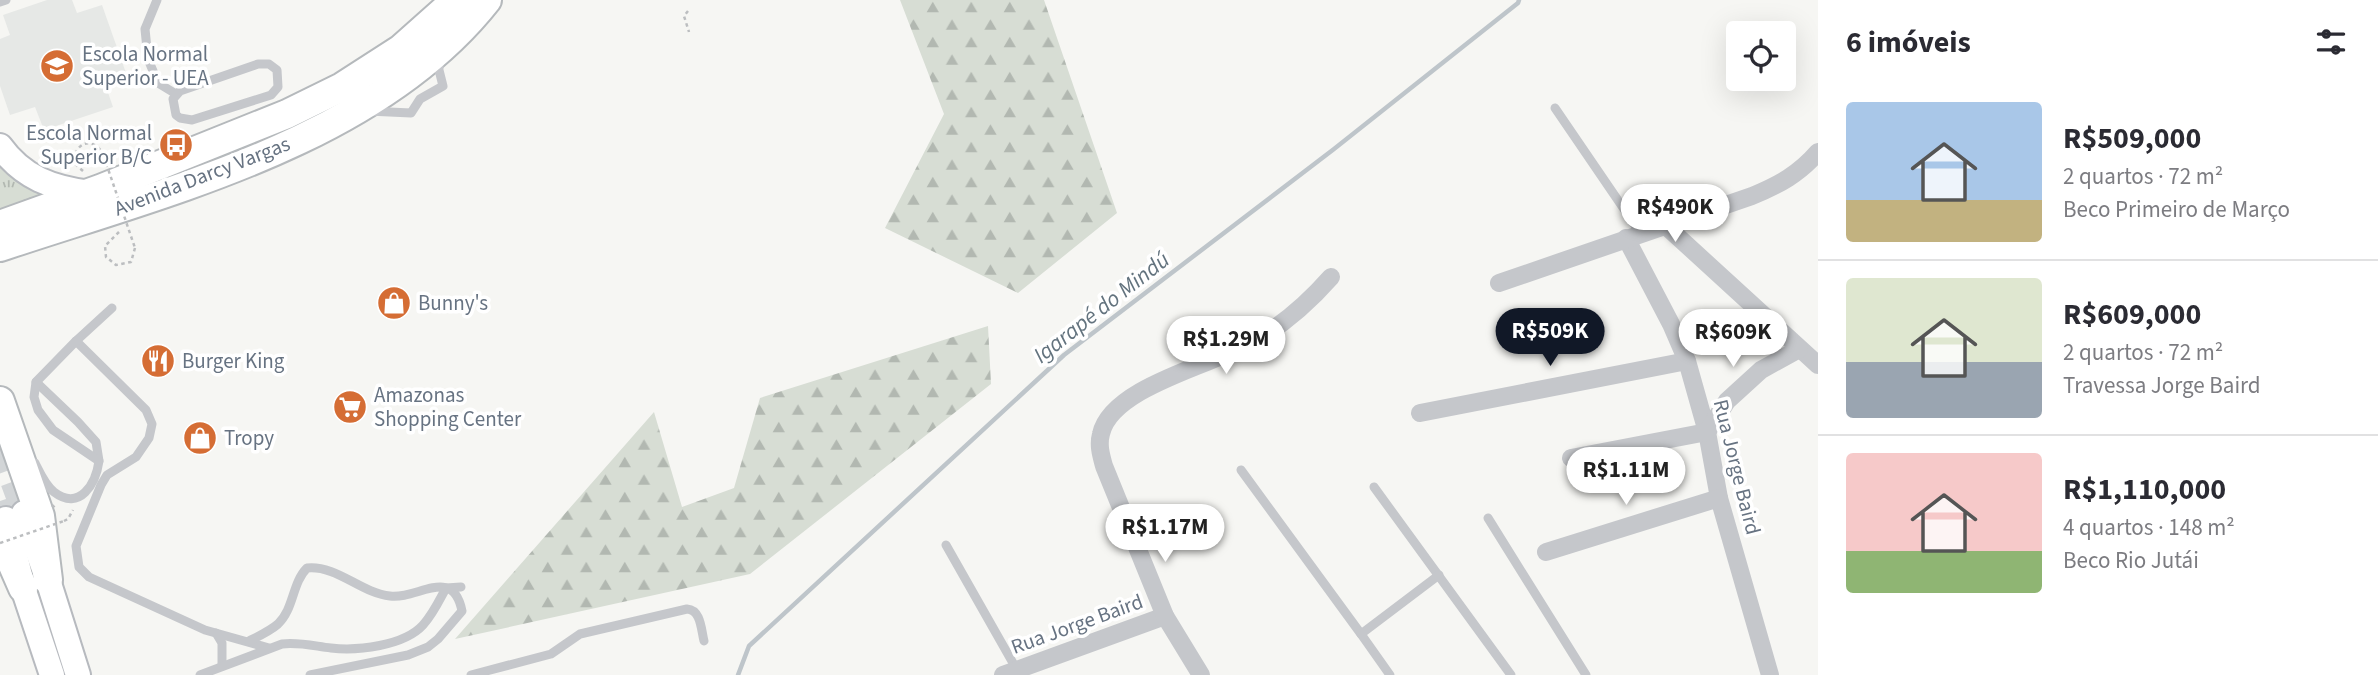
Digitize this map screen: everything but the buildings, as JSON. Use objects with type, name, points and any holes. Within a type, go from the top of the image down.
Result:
[{"type":"main road","name":"Avenida Darcy Vargas","points":[[1,241],[106,183],[241,119],[287,114],[342,87],[401,49],[456,0]]},
{"type":"main road","name":"Avenida Darcy Vargas","points":[[1,241],[106,183],[273,153],[355,111],[407,76],[439,49],[486,0]]},
{"type":"main road","points":[[0,146],[19,168],[55,186],[106,183]]},
{"type":"main road","points":[[0,402],[40,516],[35,584],[52,675]]},
{"type":"main road","points":[[10,523],[78,675]]},
{"type":"street","points":[[1499,282],[1666,226],[1779,184],[1807,165],[1818,152]]},
{"type":"street","points":[[1666,226],[1818,365]]},
{"type":"street","name":"Rua Jorge Baird","points":[[1634,236],[1686,361],[1707,432],[1719,498],[1770,675]]},
{"type":"street","points":[[1201,675],[1165,616],[1104,466],[1100,448],[1101,432],[1118,408],[1144,389],[1253,342],[1284,322],[1331,277]]},
{"type":"street","points":[[1571,458],[1707,432],[1727,401],[1755,376],[1799,349]]},
{"type":"street","points":[[1420,413],[1686,361]]},
{"type":"street","points":[[1546,552],[1719,498]]},
{"type":"street","name":"Rua Jorge Baird","points":[[1010,672],[1165,616]]},
{"type":"lane","points":[[0,2],[6,0]]},
{"type":"lane","points":[[157,0],[145,29],[148,59],[158,83],[176,94]]},
{"type":"lane","points":[[355,111],[411,113],[420,99],[443,86],[439,70],[439,49]]},
{"type":"lane","points":[[258,64],[274,66],[279,81],[275,92],[241,119],[186,120],[176,115],[173,109],[176,94],[258,64]]},
{"type":"lane","points":[[1555,108],[1634,236]]},
{"type":"lane","points":[[99,461],[53,430],[42,418],[35,404],[36,382],[112,308]]},
{"type":"lane","points":[[76,341],[146,410],[152,424],[149,438],[136,457],[107,475],[76,546],[81,571],[89,577],[216,633],[269,648]]},
{"type":"lane","points":[[30,455],[48,486],[65,497],[77,498],[85,493],[92,486],[97,474],[98,448],[93,438],[36,382]]},
{"type":"lane","points":[[0,402],[16,421],[26,444]]},
{"type":"lane","points":[[1241,470],[1390,675]]},
{"type":"lane","points":[[1374,487],[1511,675]]},
{"type":"lane","points":[[1488,518],[1586,675]]},
{"type":"lane","points":[[946,545],[1010,672]]},
{"type":"lane","points":[[248,641],[270,630],[284,616],[307,568],[323,569],[388,596],[402,597],[432,586],[461,587]]},
{"type":"lane","points":[[1361,634],[1439,575]]},
{"type":"lane","points":[[200,675],[269,648],[295,642],[352,650],[390,643],[413,633],[423,625],[446,588]]},
{"type":"lane","points":[[310,675],[400,657],[428,647],[462,611],[460,600],[446,588]]},
{"type":"lane","points":[[471,675],[551,654],[580,634],[687,609],[696,612],[704,641]]},
{"type":"lane","points":[[216,633],[222,643],[222,666]]},
{"type":"path","points":[[688,11],[684,16],[689,32]]},
{"type":"path","points":[[106,183],[82,171],[75,164],[74,156],[78,147],[93,144],[100,148],[104,157],[135,248],[131,262],[116,265],[106,257],[106,246],[114,234],[135,224],[106,183]]},
{"type":"path","points":[[54,506],[54,518],[59,524],[80,536]]},
{"type":"path","points":[[0,543],[68,519],[73,512],[72,506]]},
{"type":"shaded area","points":[[47,0],[72,0],[77,13],[102,5],[126,73],[104,81],[113,107],[44,130],[35,107],[10,115],[0,86],[0,39],[10,35],[3,15]]},
{"type":"green space","points":[[900,0],[1044,0],[1117,213],[1018,293],[885,228],[944,114]]},
{"type":"green space","points":[[0,159],[68,194],[0,216]]},
{"type":"green space","points":[[988,326],[991,384],[750,574],[455,639],[654,412],[682,507],[734,488],[760,398]]},
{"type":"waterway","name":"Igarapé do Mindú","points":[[738,675],[749,646],[1064,355],[1334,149],[1519,0]]},
{"type":"tunnel","points":[[0,448],[24,513]]},
{"type":"tunnel","points":[[0,501],[6,519]]},
{"type":"place","name":"Escola Normal Superior - UEA","points":[[57,66]]},
{"type":"place","name":"Escola Normal Superior B/C","points":[[176,145]]},
{"type":"place","name":"Bunny's","points":[[394,303]]},
{"type":"place","name":"Burger King","points":[[158,361]]},
{"type":"place","name":"Amazonas Shopping Center","points":[[350,407]]},
{"type":"place","name":"Tropy","points":[[200,438]]}]
